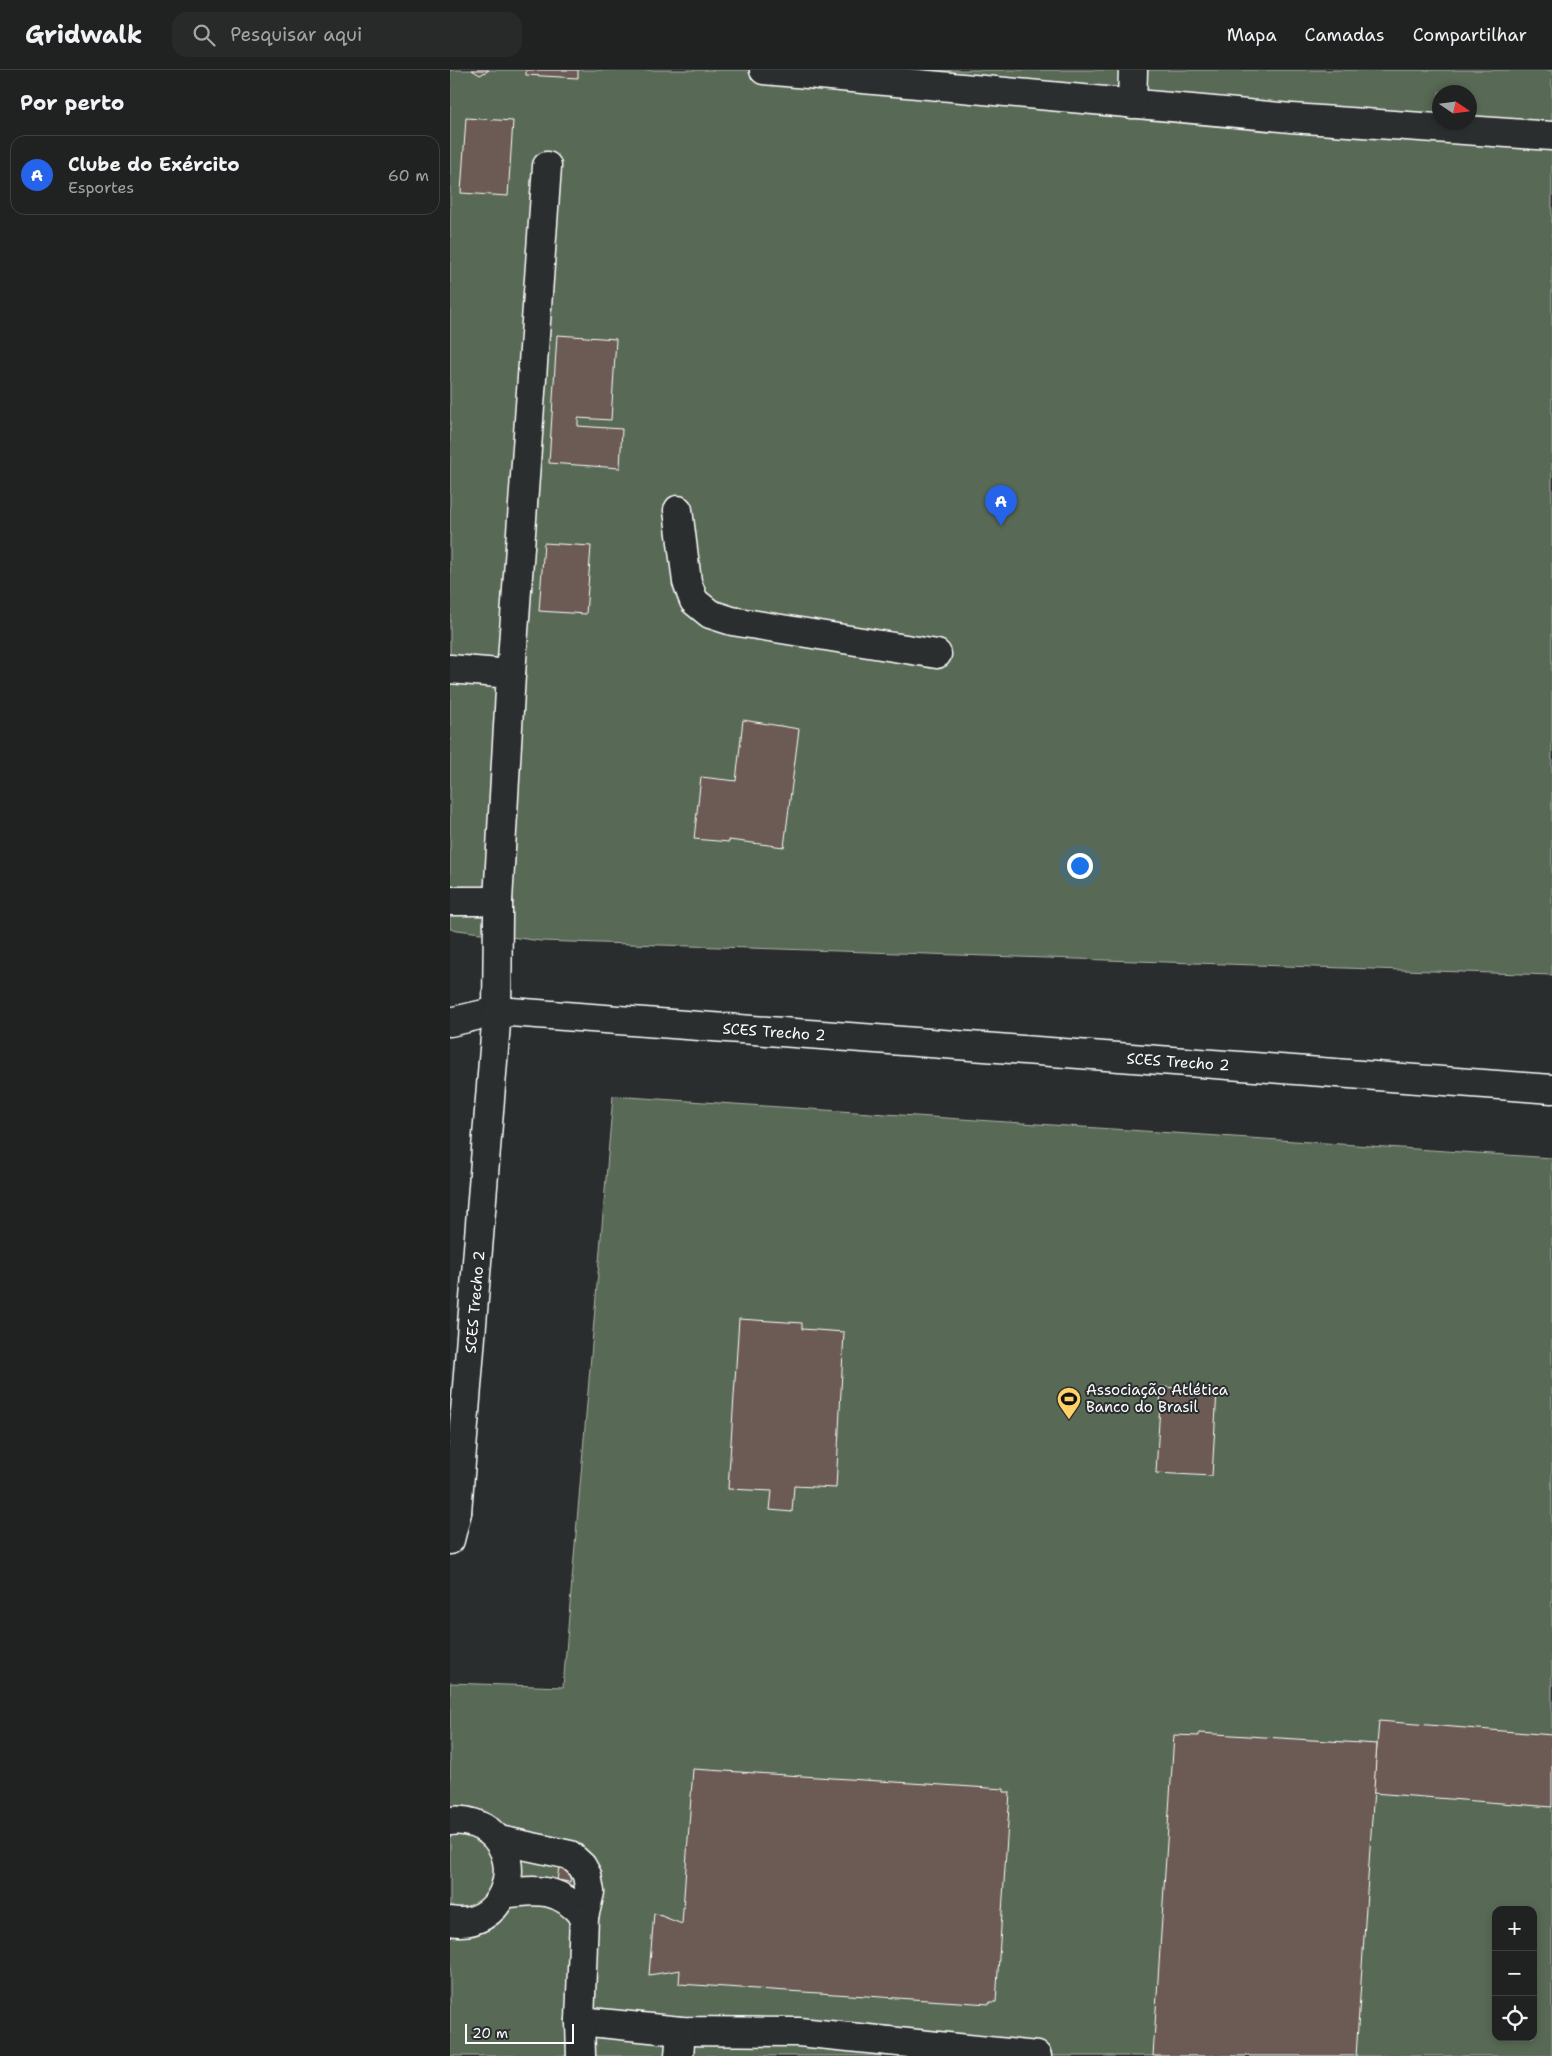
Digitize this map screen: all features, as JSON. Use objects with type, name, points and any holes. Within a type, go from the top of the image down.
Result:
[{"type":"lane","points":[[764,70],[901,77],[1132,104],[1291,118],[1552,136]]},
{"type":"lane","points":[[1132,104],[1133,70]]},
{"type":"lane","points":[[450,1022],[497,1011],[498,901],[511,674],[547,166]]},
{"type":"lane","points":[[678,510],[687,582],[694,601],[710,614],[732,621],[937,654]]},
{"type":"lane","points":[[450,669],[511,674]]},
{"type":"lane","points":[[450,900],[498,901]]},
{"type":"lane","name":"SCES Trecho 2","points":[[450,1540],[454,1512],[456,1453],[497,1011],[1552,1089]]},
{"type":"lane","points":[[450,1821],[460,1820],[481,1825],[499,1840],[508,1860],[508,1882],[498,1902],[486,1914],[472,1920],[450,1921]]},
{"type":"lane","points":[[499,1840],[570,1855],[582,1866],[587,1875],[590,1892],[584,1917],[580,2021],[581,2056]]},
{"type":"lane","points":[[503,1894],[535,1890],[564,1897],[574,1903],[584,1917]]},
{"type":"lane","points":[[580,2021],[680,2044],[799,2032],[1037,2056]]},
{"type":"green space","points":[[450,70],[1552,70],[1552,975],[541,941],[450,929]]},
{"type":"green space","name":"Associação Atlética Banco do Brasil","points":[[613,1096],[1552,1158],[1552,2056],[450,2056],[450,1683],[563,1687]]},
{"type":"building","points":[[472,70],[489,70],[480,75]]},
{"type":"building","points":[[526,70],[578,70],[578,78],[526,75]]},
{"type":"building","points":[[466,118],[513,121],[508,196],[461,193]]},
{"type":"building","points":[[557,335],[616,339],[611,420],[578,418],[578,426],[622,429],[620,468],[549,463]]},
{"type":"building","points":[[544,543],[591,546],[586,614],[539,611]]},
{"type":"building","points":[[743,720],[799,729],[784,847],[729,840],[729,842],[694,839],[701,777],[736,781]]},
{"type":"building","points":[[739,1319],[802,1323],[802,1329],[844,1332],[836,1488],[794,1486],[792,1512],[770,1510],[772,1491],[728,1489]]},
{"type":"building","points":[[1161,1387],[1217,1390],[1212,1476],[1156,1473]]},
{"type":"building","points":[[1379,1721],[1552,1735],[1552,1807],[1373,1793]]},
{"type":"building","points":[[1199,1733],[1377,1744],[1356,2056],[1153,2056],[1174,1735],[1199,1736]]},
{"type":"building","points":[[693,1769],[1004,1789],[1004,1792],[1010,1792],[996,2002],[990,2002],[990,2004],[679,1984],[680,1970],[649,1975],[654,1913],[682,1924]]},
{"type":"building","points":[[559,1867],[572,1869],[570,1882],[557,1880]]},
{"type":"place","name":"Clube do Exército","points":[[1001,526]]},
{"type":"place","name":"Associação Atlética Banco do Brasil","points":[[1069,1420]]}]
